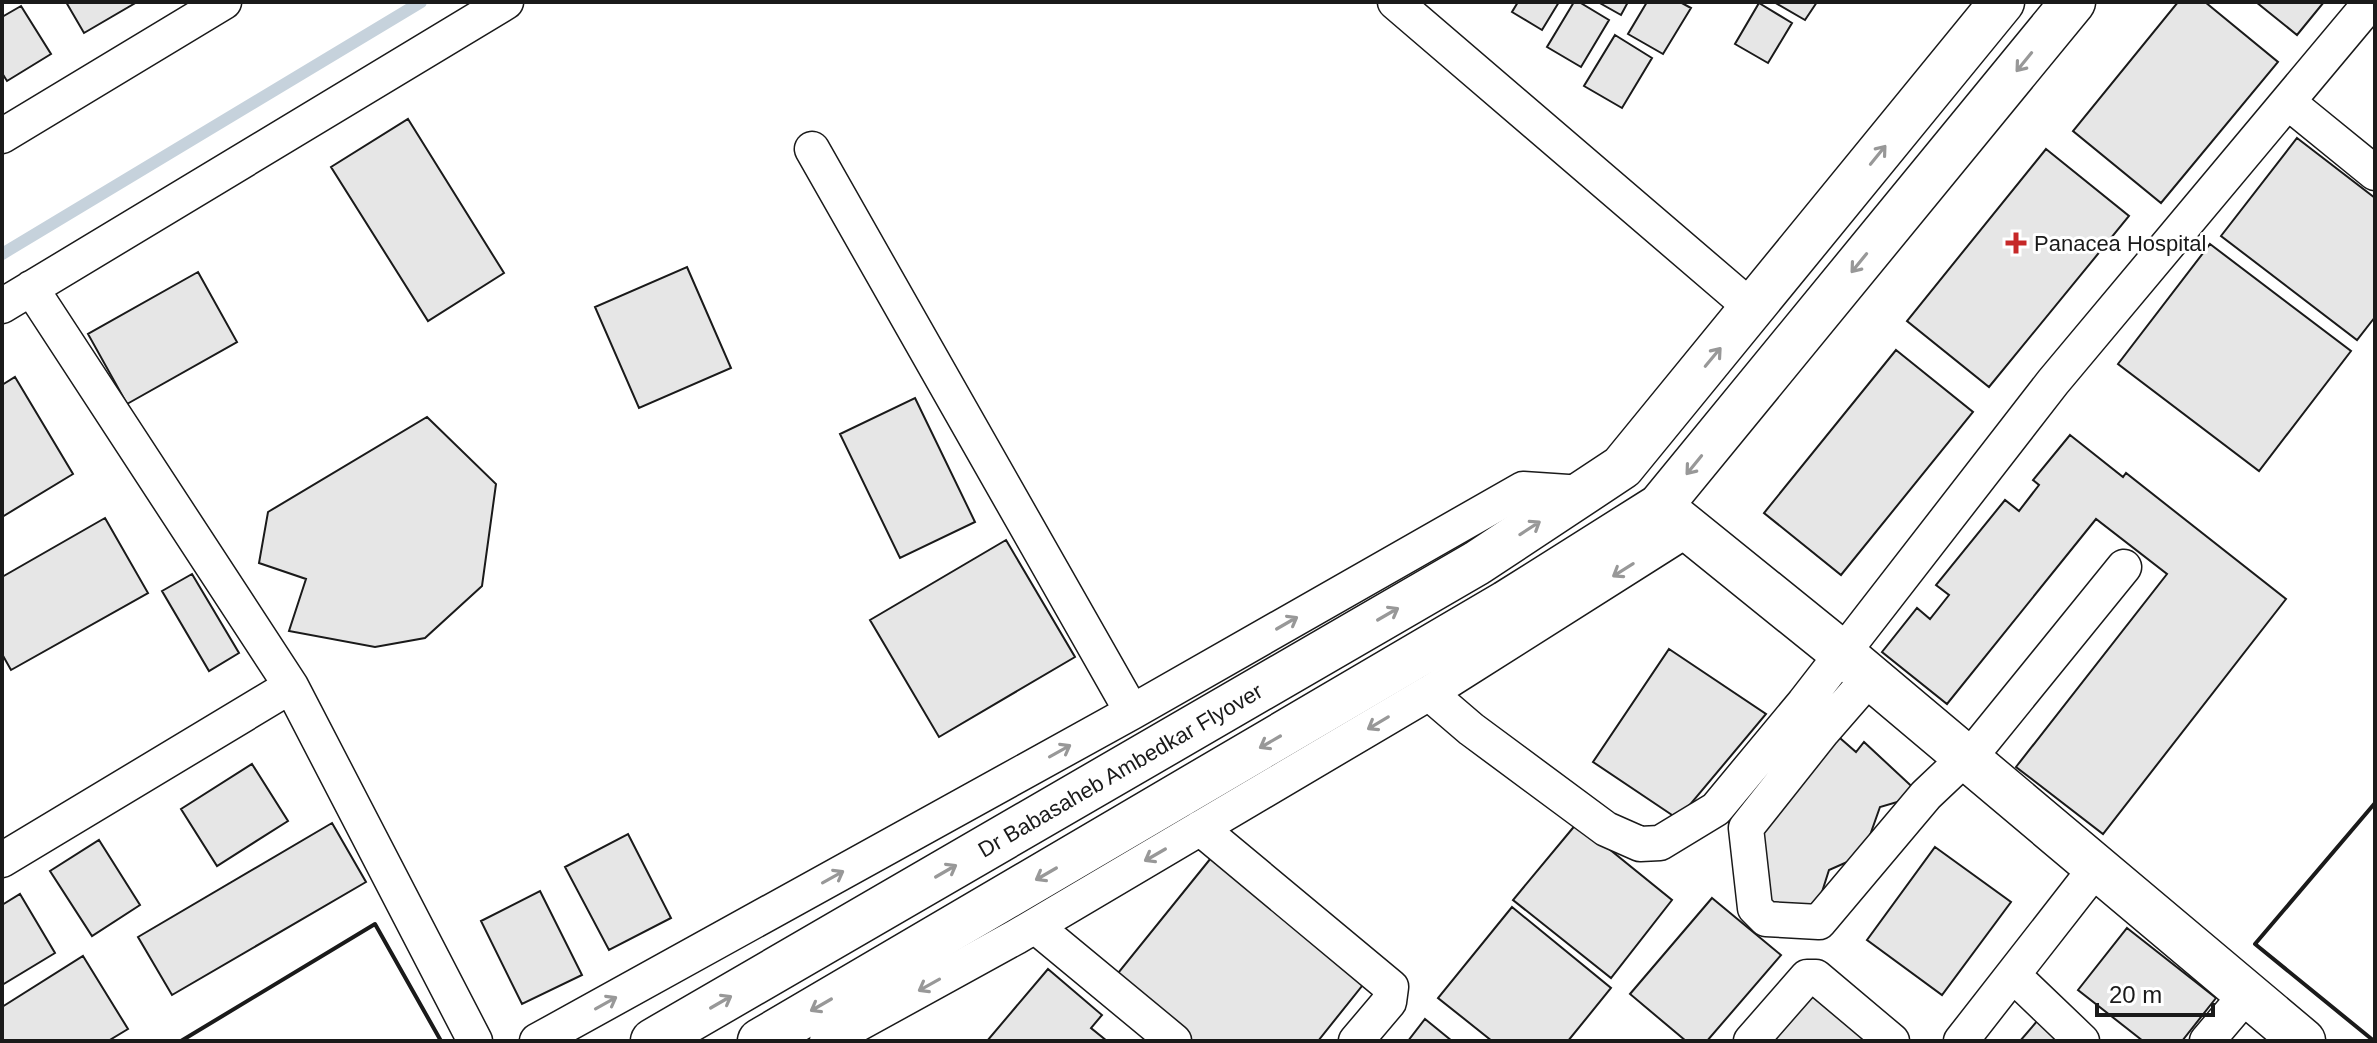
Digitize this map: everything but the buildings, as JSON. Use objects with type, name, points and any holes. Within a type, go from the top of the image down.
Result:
[{"type":"main road","name":"Dr Babasaheb Ambedkar Flyover","points":[[653,1041],[1477,563],[1622,467],[2002,2]]},
{"type":"main road","points":[[760,1041],[1506,603],[1674,517],[2073,2]]},
{"type":"main road","points":[[1674,517],[1856,665],[2303,1041]]},
{"type":"street","points":[[2,136],[224,2]]},
{"type":"street","points":[[2,306],[506,2]]},
{"type":"street","points":[[2124,567],[1982,742],[1926,795],[1819,922],[1766,919],[1755,908],[1746,828],[1823,731],[1856,665],[2053,382],[2371,2]]},
{"type":"street","points":[[1399,3],[1753,309]]},
{"type":"street","points":[[2289,103],[2375,173]]},
{"type":"street","points":[[812,149],[1132,712]]},
{"type":"street","points":[[31,288],[291,686],[475,1041]]},
{"type":"street","points":[[537,1041],[1132,712],[1523,489],[1583,493]]},
{"type":"street","points":[[827,1041],[1026,931],[1429,693],[1674,517]]},
{"type":"street","points":[[1429,693],[1471,729],[1606,829],[1640,844],[1660,843],[1716,809],[1856,665]]},
{"type":"street","points":[[2,860],[291,686]]},
{"type":"street","points":[[1200,828],[1391,987],[1389,1002],[1356,1041]]},
{"type":"street","points":[[1961,1041],[2096,868]]},
{"type":"street","points":[[1026,931],[1142,1041]]},
{"type":"street","points":[[1026,931],[1174,1041]]},
{"type":"street","points":[[2013,975],[2082,1041]]},
{"type":"street","points":[[1751,1041],[1807,977],[1816,977],[1892,1041]]},
{"type":"street","points":[[2207,1041],[2247,994]]},
{"type":"waterway","points":[[2,254],[421,2]]},
{"type":"wall","points":[[2374,1041],[2255,944],[2375,803]]},
{"type":"wall","points":[[181,1041],[375,924],[441,1041]]},
{"type":"place","name":"Panacea Hospital","points":[[2016,243]]}]
